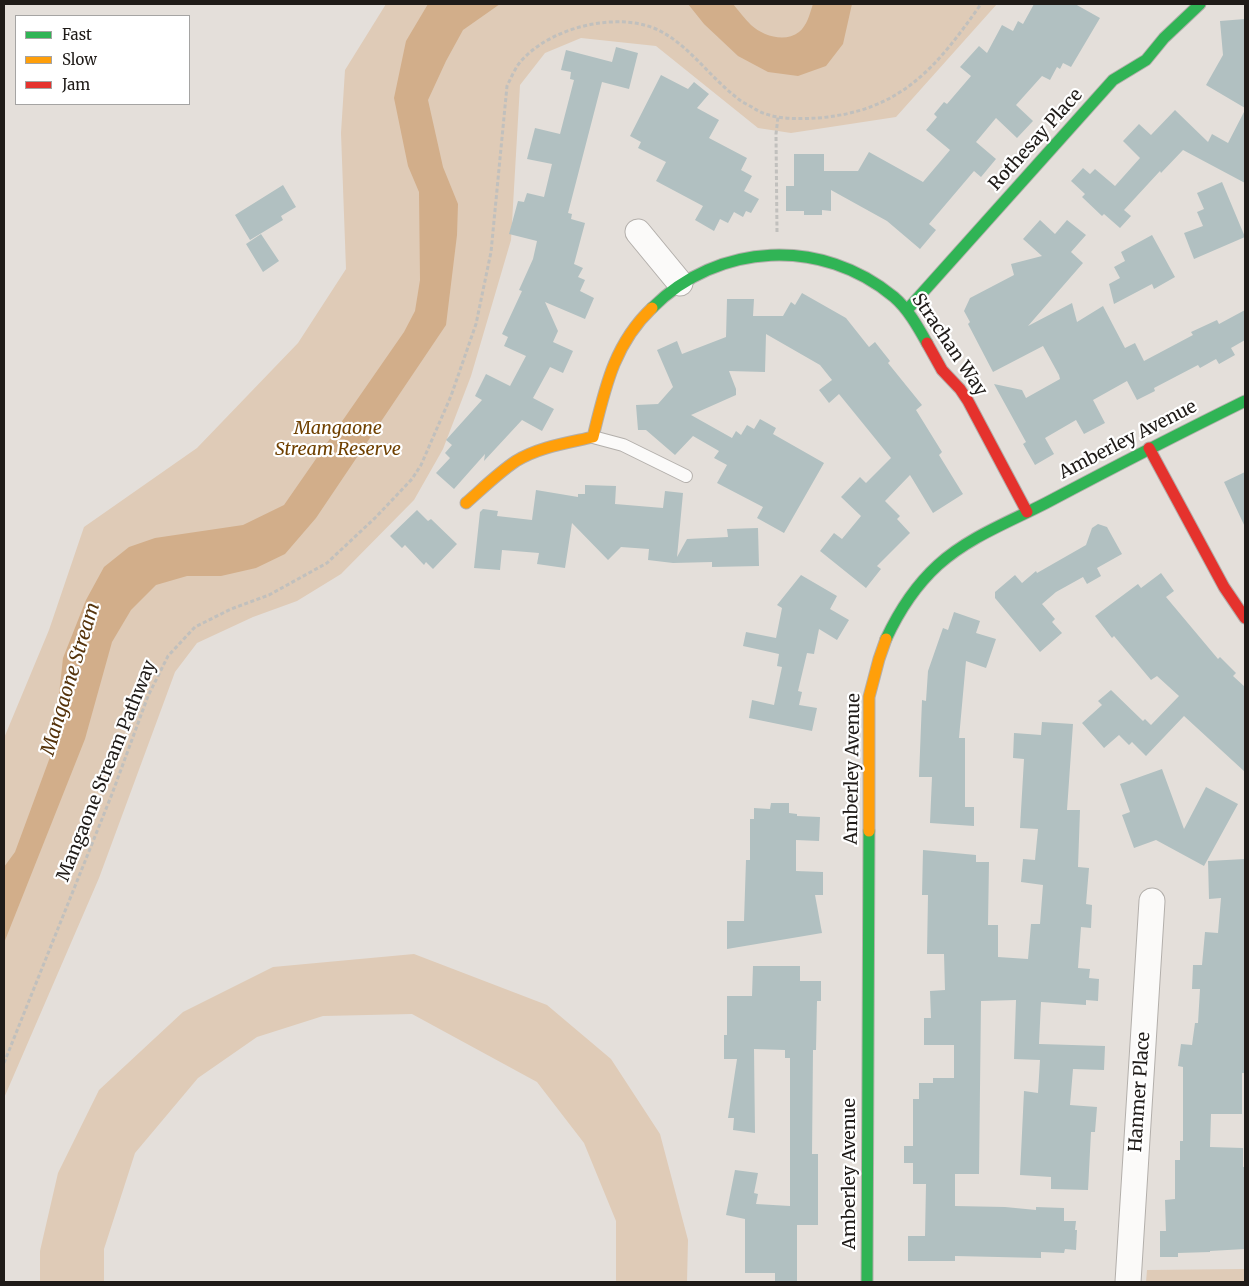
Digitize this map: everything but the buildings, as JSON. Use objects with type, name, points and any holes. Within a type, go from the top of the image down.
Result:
[{"type":"street","name":"Rothesay Place","points":[[907,310],[1113,80],[1146,60],[1164,38],[1200,4]]},
{"type":"street","points":[[638,232],[680,283]]},
{"type":"street","name":"Strachan Way","points":[[593,437],[606,384],[615,360],[638,321],[657,302],[680,283],[706,268],[733,260],[777,253],[810,257],[850,268],[884,288],[907,310],[941,368],[962,392],[1027,512]]},
{"type":"street","name":"Amberley Avenue","points":[[867,1282],[869,707],[877,663],[885,641],[897,615],[916,589],[950,555],[1149,448],[1245,401]]},
{"type":"street","points":[[466,503],[524,456],[540,450],[593,437]]},
{"type":"street","points":[[1149,448],[1224,587],[1245,618]]},
{"type":"street","name":"Hanmer Place","points":[[1128,1282],[1152,901]]},
{"type":"lane","points":[[593,437],[623,445],[686,476]]},
{"type":"path","name":"Mangaone Stream Pathway","points":[[4,1063],[112,794],[148,696],[168,656],[195,627],[231,609],[269,596],[327,563],[376,517],[412,479],[421,465],[451,396],[476,324],[491,252],[507,86],[523,58],[537,46],[558,35],[589,25],[611,22],[634,23],[661,31],[680,44],[736,97],[758,111],[778,117],[804,119],[833,116],[878,105],[914,84],[945,51],[981,4]]},
{"type":"path","points":[[777,253],[776,134],[778,117]]},
{"type":"green space","name":"Mangaone Stream Reserve","points":[[386,4],[997,4],[896,117],[791,133],[758,128],[656,46],[581,38],[545,53],[520,85],[511,240],[471,376],[443,449],[414,500],[341,574],[297,601],[253,617],[197,643],[175,672],[99,878],[4,1098],[4,738],[49,630],[84,527],[197,448],[298,343],[346,269],[341,133],[345,70]]},
{"type":"green space","points":[[414,954],[547,1005],[611,1059],[660,1134],[688,1240],[687,1282],[616,1282],[616,1221],[584,1143],[537,1082],[412,1014],[323,1016],[257,1037],[198,1078],[135,1153],[104,1249],[104,1282],[40,1282],[40,1251],[58,1173],[99,1090],[183,1012],[273,967]]},
{"type":"green space","points":[[1245,1269],[1245,1282],[1146,1282],[1147,1270]]},
{"type":"water","name":"Mangaone Stream","points":[[428,4],[500,4],[463,30],[428,100],[443,167],[458,204],[457,235],[446,325],[316,518],[285,554],[256,568],[221,576],[187,576],[156,585],[131,610],[112,642],[85,739],[4,943],[4,867],[15,852],[53,749],[63,658],[86,600],[104,567],[129,547],[155,538],[243,525],[284,505],[404,332],[415,311],[420,280],[419,192],[408,166],[394,98],[406,41]]},
{"type":"water","points":[[688,4],[733,4],[756,29],[768,35],[781,38],[793,35],[802,29],[813,4],[852,4],[843,44],[826,66],[798,76],[768,72],[738,56],[704,24]]},
{"type":"traffic: fast","points":[[907,310],[1113,80],[1146,60],[1164,38],[1200,4]]},
{"type":"traffic: fast","points":[[652,308],[678,286],[708,270],[739,260],[771,255],[803,257],[835,264],[866,278],[894,297],[908,313],[927,343]]},
{"type":"traffic: fast","points":[[886,639],[902,609],[922,581],[938,565],[963,546],[1245,401]]},
{"type":"traffic: fast","points":[[867,1282],[869,831]]},
{"type":"traffic: slow","points":[[466,503],[503,471],[525,456],[553,446],[593,437],[607,384],[620,352],[628,336],[652,308]]},
{"type":"traffic: slow","points":[[869,831],[869,697],[886,639]]},
{"type":"traffic: jam","points":[[927,343],[942,370],[960,389],[968,401],[1027,512]]},
{"type":"traffic: jam","points":[[1149,448],[1224,587],[1245,618]]}]
